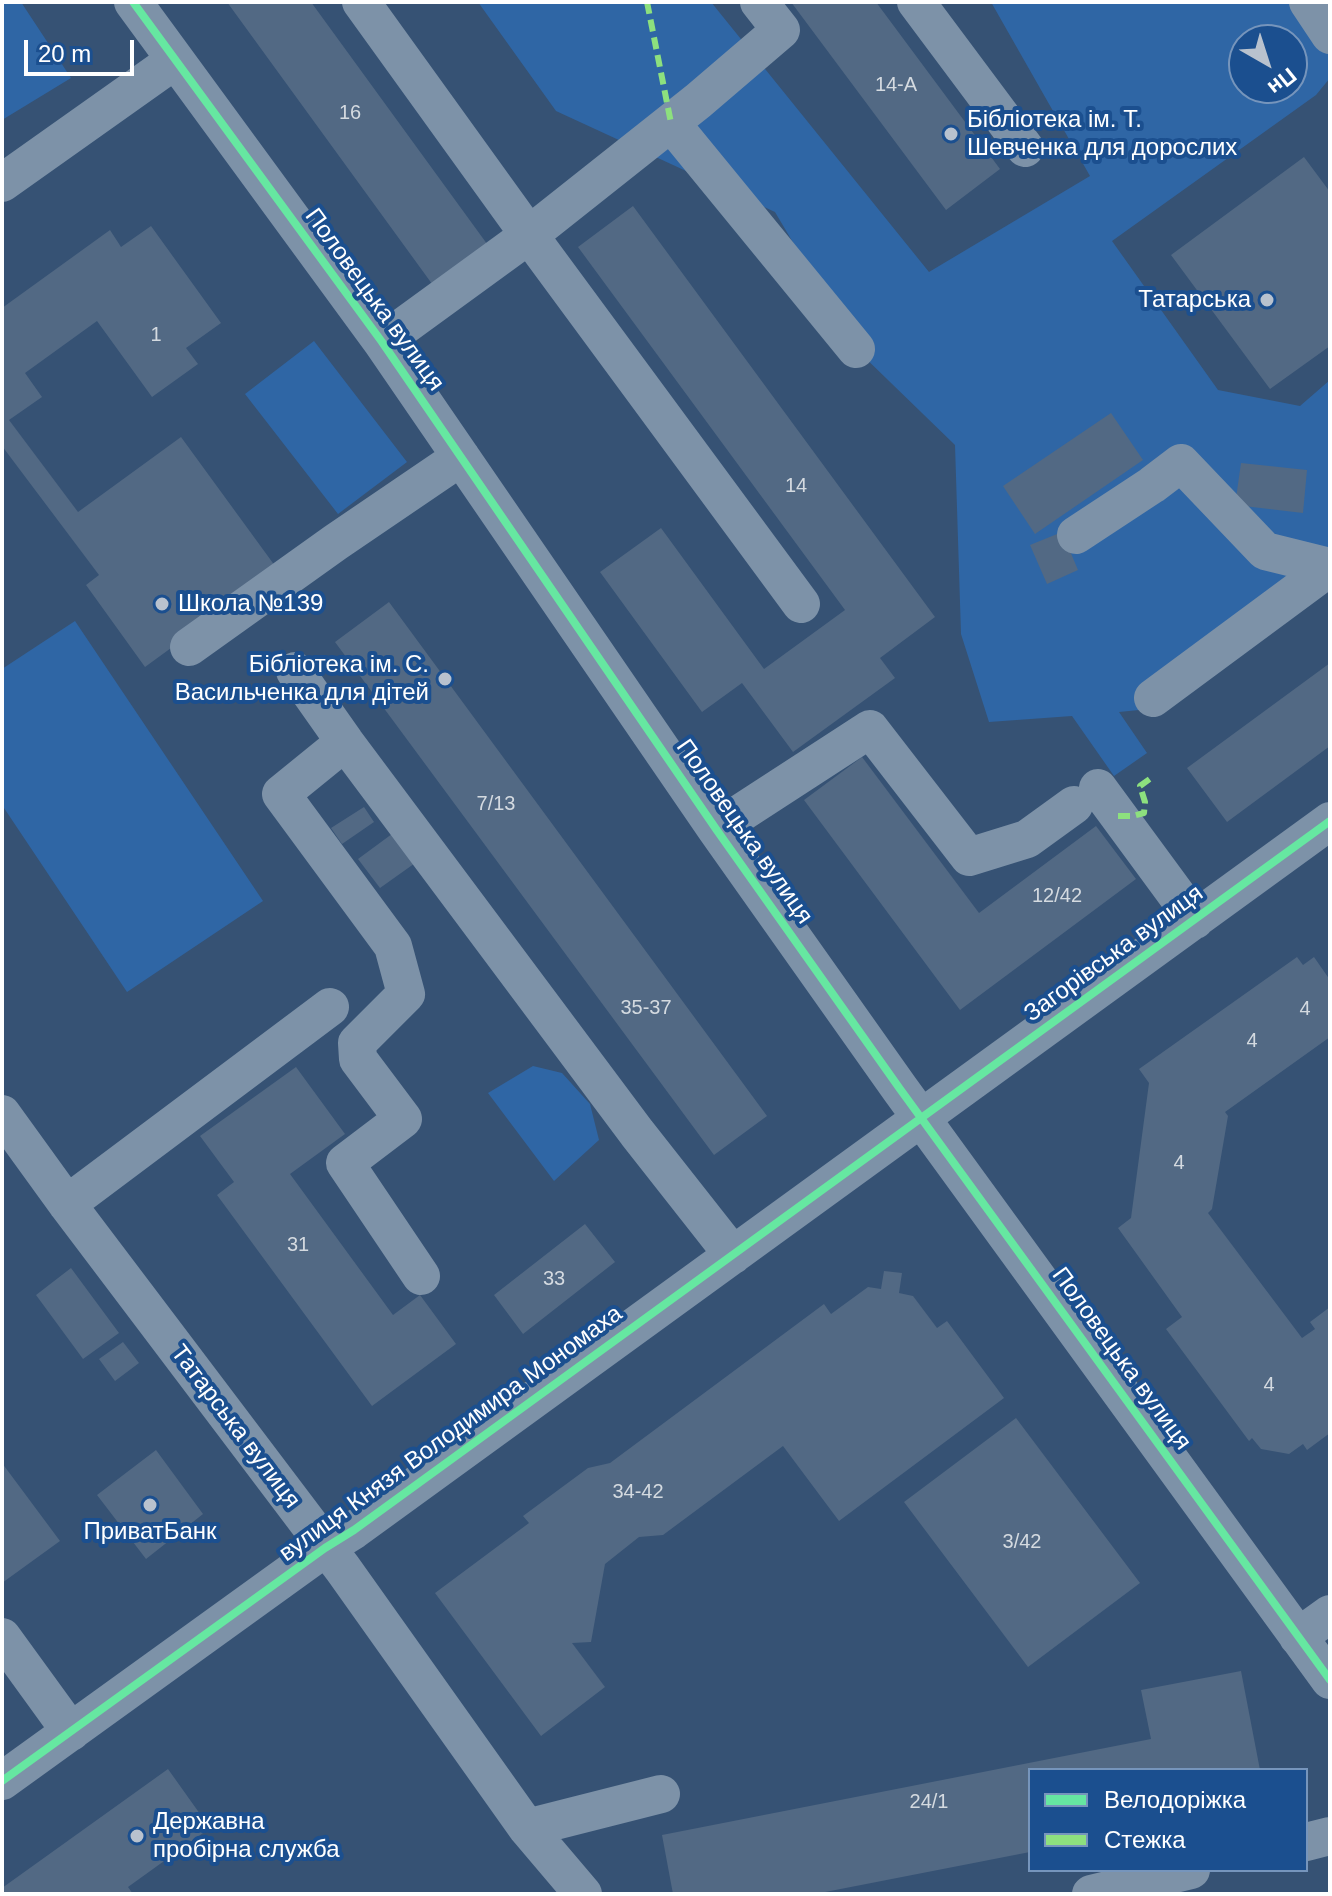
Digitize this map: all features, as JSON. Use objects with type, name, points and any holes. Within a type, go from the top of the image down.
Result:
[{"type":"street","name":"Половецька вулиця","points":[[133,2],[382,342],[716,829],[922,1118],[1330,1680]]},
{"type":"street","points":[[361,2],[801,604]]},
{"type":"street","points":[[382,342],[529,235],[671,123],[781,30],[759,2]]},
{"type":"street","points":[[916,2],[1025,148]]},
{"type":"street","points":[[1308,2],[1330,35]]},
{"type":"street","points":[[2,183],[174,61]]},
{"type":"street","points":[[671,123],[856,349]]},
{"type":"street","points":[[189,647],[461,457]]},
{"type":"street","points":[[1076,535],[1181,463],[1265,551],[1330,567]]},
{"type":"street","points":[[1153,698],[1330,567]]},
{"type":"street","points":[[295,671],[637,1133],[733,1255]]},
{"type":"street","points":[[716,829],[870,729],[969,857],[1027,839],[1086,796],[1195,920]]},
{"type":"street","points":[[345,742],[281,794],[393,946],[406,994],[357,1043],[358,1059],[403,1119],[345,1163],[421,1276]]},
{"type":"street","name":"Загорівська вулиця","points":[[922,1118],[1330,821]]},
{"type":"street","points":[[67,1204],[330,1007]]},
{"type":"street","name":"Татарська вулиця","points":[[2,1114],[350,1579],[527,1828],[583,1894]]},
{"type":"street","name":"вулиця Князя Володимира Мономаха","points":[[2,1781],[922,1118]]},
{"type":"street","points":[[1298,1637],[1330,1614]]},
{"type":"street","points":[[2,1637],[71,1732]]},
{"type":"street","points":[[527,1828],[661,1794]]},
{"type":"street","points":[[1308,1842],[1330,1836]]},
{"type":"street","points":[[1091,1894],[1183,1872]]},
{"type":"shaded area","points":[[2,2],[21,2],[71,78],[2,120]]},
{"type":"shaded area","points":[[478,2],[711,2],[929,272],[1090,176],[991,2],[1293,2],[1330,56],[1330,78],[1308,101],[1308,24],[1228,24],[1228,104],[1303,104],[1112,241],[1218,390],[1300,406],[1330,380],[1330,588],[1159,708],[1119,712],[1147,753],[1114,776],[1072,716],[989,722],[961,634],[955,445],[856,349],[775,212],[556,111]]},
{"type":"shaded area","points":[[314,341],[407,462],[338,514],[245,394]]},
{"type":"shaded area","points":[[75,621],[263,901],[127,992],[2,805],[2,669]]},
{"type":"shaded area","points":[[533,1066],[562,1073],[590,1104],[599,1140],[554,1181],[488,1093]]},
{"type":"building","points":[[227,2],[311,2],[490,248],[435,288]]},
{"type":"building","points":[[791,2],[876,2],[1000,169],[946,210]]},
{"type":"building","name":"Татарська","points":[[1304,157],[1330,192],[1330,346],[1270,389],[1171,255]]},
{"type":"building","points":[[633,206],[935,617],[880,658],[895,678],[793,752],[742,683],[702,712],[600,572],[661,528],[764,669],[845,610],[578,247]]},
{"type":"building","points":[[151,226],[221,323],[186,348],[198,364],[152,397],[97,321],[25,373],[42,397],[9,420],[78,512],[181,437],[278,570],[145,667],[86,585],[99,575],[2,446],[2,308],[110,230],[121,247]]},
{"type":"building","points":[[1111,413],[1143,460],[1035,534],[1003,486]]},
{"type":"building","points":[[1241,463],[1307,470],[1303,513],[1235,505]]},
{"type":"building","points":[[1062,532],[1078,570],[1047,584],[1030,545]]},
{"type":"building","points":[[389,602],[767,1116],[714,1155],[335,642]]},
{"type":"building","points":[[1330,663],[1330,746],[1227,822],[1187,768]]},
{"type":"building","points":[[862,757],[979,913],[1096,826],[1136,879],[960,1010],[804,800]]},
{"type":"building","points":[[364,807],[374,822],[342,844],[331,828]]},
{"type":"building","points":[[396,831],[418,861],[380,888],[358,859]]},
{"type":"building","points":[[1297,957],[1303,965],[1314,957],[1330,980],[1330,1037],[1225,1112],[1228,1116],[1212,1209],[1208,1213],[1302,1338],[1315,1329],[1310,1322],[1330,1307],[1330,1433],[1307,1450],[1303,1444],[1289,1454],[1261,1449],[1252,1438],[1249,1441],[1166,1329],[1182,1317],[1118,1228],[1131,1218],[1149,1083],[1139,1069]]},
{"type":"building","points":[[296,1067],[345,1134],[290,1174],[393,1315],[420,1295],[456,1344],[372,1406],[217,1195],[234,1182],[200,1136]]},
{"type":"building","points":[[585,1224],[615,1262],[523,1334],[494,1295]]},
{"type":"building","points":[[71,1268],[119,1333],[83,1359],[36,1295]]},
{"type":"building","points":[[884,1271],[902,1273],[899,1293],[913,1296],[937,1328],[947,1321],[1004,1398],[839,1521],[783,1446],[663,1535],[639,1537],[605,1564],[591,1642],[572,1643],[605,1687],[541,1736],[435,1593],[529,1523],[523,1516],[588,1468],[610,1463],[824,1304],[831,1314],[868,1287],[881,1289]]},
{"type":"building","points":[[123,1342],[139,1363],[115,1381],[99,1359]]},
{"type":"building","points":[[1016,1418],[1140,1583],[1028,1667],[904,1502]]},
{"type":"building","name":"ПриватБанк","points":[[156,1450],[203,1514],[146,1559],[97,1495]]},
{"type":"building","points":[[2,1463],[60,1541],[2,1583]]},
{"type":"building","points":[[1241,1671],[1260,1768],[1028,1768],[1028,1852],[815,1894],[673,1894],[662,1835],[1151,1739],[1141,1690]]},
{"type":"building","name":"Державна пробірна служба","points":[[168,1769],[210,1828],[128,1887],[133,1894],[2,1894],[2,1888]]},
{"type":"marked path","points":[[647,2],[671,123]]},
{"type":"marked path","points":[[1118,816],[1144,813],[1145,802],[1140,786],[1151,778]]},
{"type":"cycle path","points":[[133,2],[382,342],[716,829],[900,1089],[1330,1680]]},
{"type":"cycle path","points":[[2,1781],[354,1530],[1330,821]]},
{"type":"place","name":"Бібліотека ім. Т. Шевченка для дорослих","points":[[951,134]]},
{"type":"place","name":"Татарська","points":[[1267,300]]},
{"type":"place","name":"Школа №139","points":[[162,604]]},
{"type":"place","name":"Бібліотека ім. С. Васильченка для дітей","points":[[445,679]]},
{"type":"place","name":"ПриватБанк","points":[[150,1505]]},
{"type":"place","name":"Державна пробірна служба","points":[[137,1836]]}]
